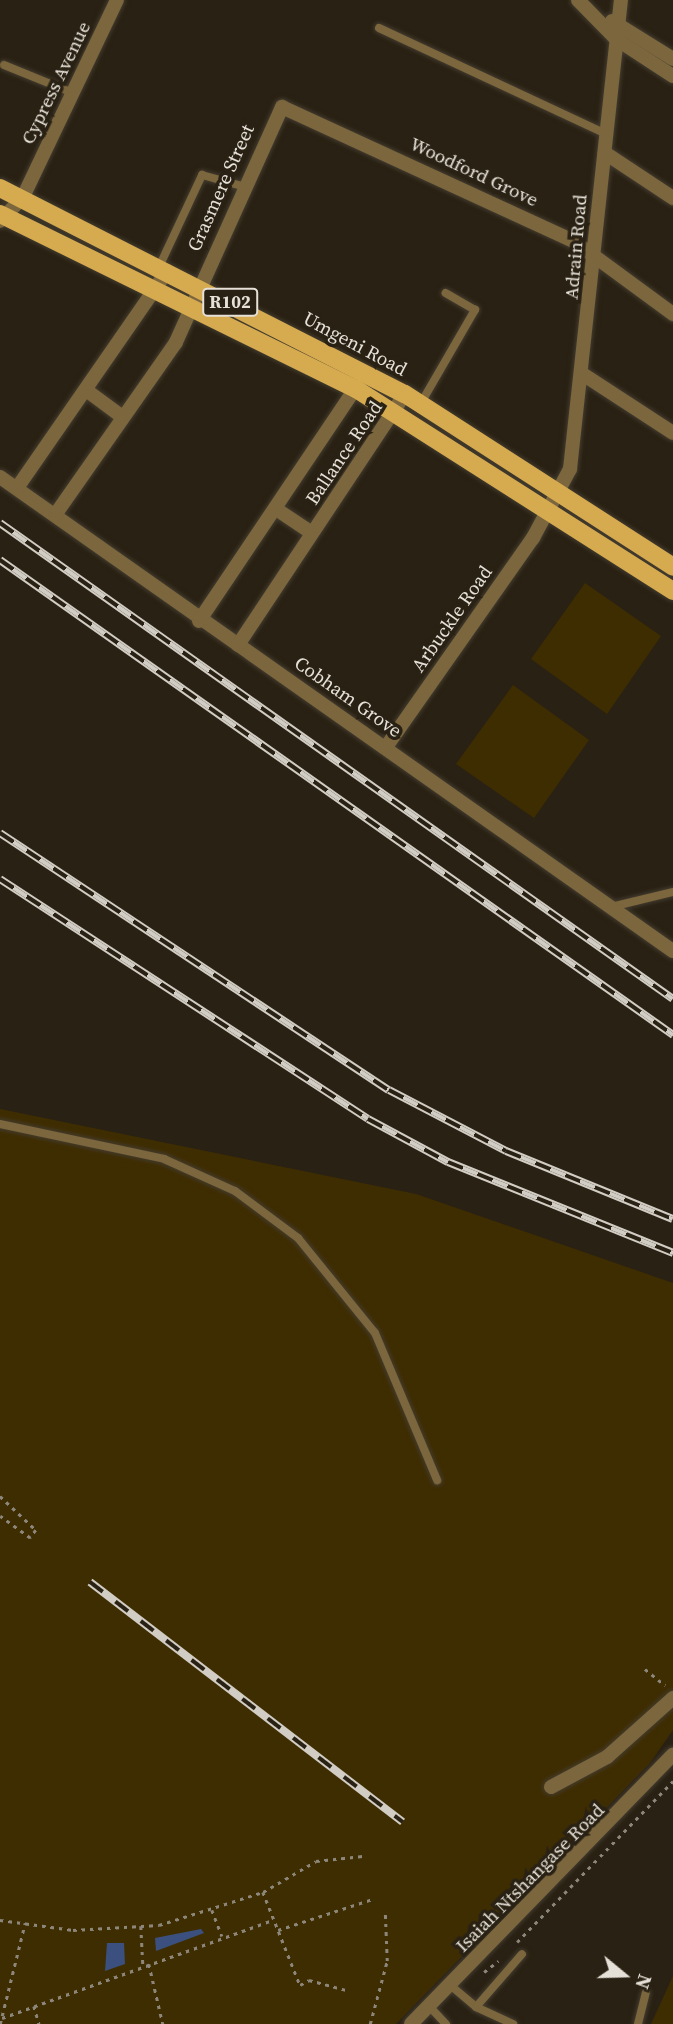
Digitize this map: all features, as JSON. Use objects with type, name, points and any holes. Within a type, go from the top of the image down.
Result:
[{"type":"main road","name":"Umgeni Road","points":[[0,188],[23,197],[365,371],[421,403],[673,567]]},
{"type":"main road","name":"Umgeni Road","points":[[2,217],[356,389],[673,591]]},
{"type":"street","name":"Cypress Avenue","points":[[2,217],[23,197],[117,0]]},
{"type":"street","points":[[578,0],[616,39],[673,76]]},
{"type":"street","name":"Adrain Road","points":[[559,495],[577,440],[621,0]]},
{"type":"street","points":[[597,18],[618,22],[673,59]]},
{"type":"street","name":"Grasmere Street","points":[[54,515],[121,416],[176,342],[242,186],[282,107]]},
{"type":"street","name":"Woodford Grove","points":[[282,107],[575,242],[673,314]]},
{"type":"street","points":[[605,153],[673,198]]},
{"type":"street","points":[[17,488],[155,292],[163,269]]},
{"type":"street","name":"Ballance Road","points":[[199,621],[356,389],[365,371]]},
{"type":"street","points":[[584,375],[673,433]]},
{"type":"street","points":[[86,390],[121,416]]},
{"type":"street","name":"Ballance Road","points":[[238,645],[396,412],[405,394]]},
{"type":"street","name":"Cobham Grove","points":[[0,477],[199,621],[386,747],[673,951]]},
{"type":"street","name":"Arbuckle Road","points":[[386,747],[559,495]]},
{"type":"street","name":"Ballance Road","points":[[276,509],[312,534]]},
{"type":"street","points":[[551,1787],[607,1757],[673,1698]]},
{"type":"street","name":"Isaiah Ntshangase Road","points":[[411,2024],[673,1755]]},
{"type":"lane","points":[[379,28],[606,134]]},
{"type":"lane","points":[[4,65],[73,93]]},
{"type":"lane","points":[[163,269],[202,175],[242,186]]},
{"type":"lane","points":[[421,403],[475,310],[446,293]]},
{"type":"lane","points":[[611,907],[673,892]]},
{"type":"lane","points":[[0,1124],[164,1159],[235,1191],[298,1238],[375,1333],[437,1480]]},
{"type":"lane","points":[[476,2007],[522,1954]]},
{"type":"lane","points":[[450,1985],[476,2007],[513,2024]]},
{"type":"lane","points":[[638,2024],[646,1993]]},
{"type":"lane","points":[[429,2006],[446,2024]]},
{"type":"path","points":[[0,1496],[36,1530],[30,1538],[0,1516]]},
{"type":"path","points":[[645,1668],[673,1691]]},
{"type":"path","points":[[511,1949],[673,1781]]},
{"type":"path","points":[[0,1920],[73,1930],[141,1926],[212,1910],[263,1892],[316,1861],[363,1856]]},
{"type":"path","points":[[263,1892],[300,1985],[309,1980],[346,1990]]},
{"type":"path","points":[[278,1930],[373,1899]]},
{"type":"path","points":[[212,1910],[223,1938]]},
{"type":"path","points":[[370,2024],[387,1961],[385,1912]]},
{"type":"path","points":[[1,2022],[34,2006],[274,1920]]},
{"type":"path","points":[[1,2022],[24,1923]]},
{"type":"path","points":[[141,1926],[143,1967]]},
{"type":"path","points":[[466,1969],[475,1975],[501,1958]]},
{"type":"path","points":[[149,1964],[163,2024]]},
{"type":"path","points":[[34,2006],[39,2024]]},
{"type":"shaded area","points":[[585,583],[661,636],[607,714],[531,659]]},
{"type":"shaded area","points":[[513,685],[589,740],[534,818],[456,764]]},
{"type":"shaded area","points":[[0,1109],[416,1194],[673,1283],[673,1730],[650,1763],[396,2024],[0,2024]]},
{"type":"shaded area","points":[[673,1976],[673,2024],[651,2024]]},
{"type":"water","points":[[201,1929],[204,1933],[156,1951],[155,1938]]},
{"type":"water","points":[[107,1943],[124,1943],[125,1964],[105,1971]]},
{"type":"railway","points":[[0,523],[673,999]]},
{"type":"railway","points":[[0,560],[673,1035]]},
{"type":"railway","points":[[0,833],[389,1090],[506,1151],[673,1219]]},
{"type":"railway","points":[[0,879],[368,1119],[448,1162],[673,1253]]},
{"type":"railway","points":[[90,1582],[403,1822]]}]
